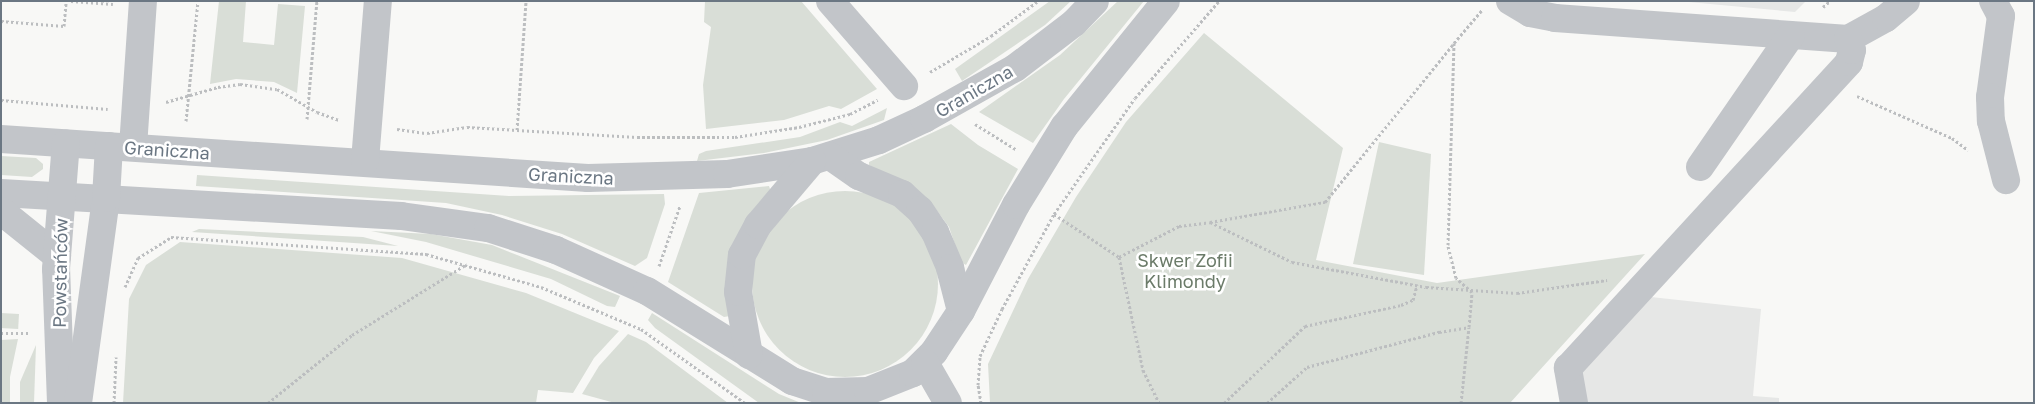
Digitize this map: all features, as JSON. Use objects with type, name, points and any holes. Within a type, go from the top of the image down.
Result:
[{"type":"street","name":"Powstańców","points":[[78,403],[106,198],[134,106],[143,1]]},
{"type":"street","points":[[365,161],[378,1]]},
{"type":"street","points":[[830,1],[904,86]]},
{"type":"street","name":"Graniczna","points":[[1,139],[365,161],[529,174],[648,178],[727,174],[821,159],[879,140],[959,102],[1045,47],[1095,1]]},
{"type":"street","points":[[1,193],[401,216],[488,228],[602,269],[669,303],[749,355],[806,387],[850,393],[886,386],[913,373],[925,362],[961,311],[1040,164],[1082,104],[1166,1]]},
{"type":"street","points":[[1510,1],[1530,13],[1556,18],[1848,39],[1886,18],[1906,1]]},
{"type":"street","points":[[1993,1],[2001,16],[1990,98],[1991,122],[2006,180]]},
{"type":"street","points":[[1700,166],[1792,35]]},
{"type":"street","points":[[1574,403],[1568,368],[1634,299],[1849,62],[1852,50],[1848,39]]},
{"type":"street","name":"Powstańców","points":[[61,403],[58,256],[66,143]]},
{"type":"street","points":[[749,355],[738,292],[742,255],[758,225],[821,159],[902,194],[920,210],[935,232],[950,268],[961,311]]},
{"type":"street","points":[[1,211],[58,256]]},
{"type":"street","points":[[925,362],[948,403]]},
{"type":"path","points":[[1,21],[64,26],[66,1]]},
{"type":"path","points":[[71,1],[118,5],[118,1]]},
{"type":"path","points":[[186,121],[198,1]]},
{"type":"path","points":[[307,119],[317,1]]},
{"type":"path","points":[[517,130],[526,1]]},
{"type":"path","points":[[367,125],[421,133],[467,127],[682,138],[755,135],[850,114],[940,67],[991,36],[1038,1]]},
{"type":"path","points":[[981,403],[978,385],[980,356],[1002,309],[1054,214],[1072,185],[1135,98],[1219,1]]},
{"type":"path","points":[[1119,257],[1179,226],[1325,202],[1484,7]]},
{"type":"path","points":[[1454,42],[1448,245],[1456,278],[1472,292]]},
{"type":"path","points":[[940,67],[972,122],[1072,185]]},
{"type":"path","points":[[1,100],[90,109],[134,106],[188,98],[218,87],[240,84],[277,89],[331,119]]},
{"type":"path","points":[[1829,84],[1952,138],[2006,180]]},
{"type":"path","points":[[655,276],[681,202]]},
{"type":"path","points":[[1054,214],[1119,257],[1143,370],[1159,403]]},
{"type":"path","points":[[1210,222],[1292,262],[1417,285],[1472,292],[1517,293],[1608,280],[1634,299]]},
{"type":"path","points":[[131,274],[138,258],[171,237],[436,256],[541,287],[641,329],[745,403]]},
{"type":"path","points":[[268,403],[352,335],[467,264]]},
{"type":"path","points":[[1224,403],[1305,326],[1401,305],[1413,300],[1417,285]]},
{"type":"path","points":[[1461,403],[1472,292]]},
{"type":"path","points":[[1267,403],[1307,367],[1439,332],[1470,327]]},
{"type":"path","points":[[1,333],[31,333]]},
{"type":"shaded area","points":[[1678,1],[1806,1],[1795,12]]},
{"type":"shaded area","points":[[1651,297],[1761,309],[1753,396],[1779,398],[1779,403],[1580,403],[1583,370]]},
{"type":"green space","points":[[219,1],[246,1],[243,42],[274,45],[278,4],[305,6],[297,93],[274,82],[236,79],[210,84]]},
{"type":"green space","points":[[705,1],[801,1],[877,89],[841,109],[829,106],[784,120],[706,129],[703,85],[711,27],[704,22]]},
{"type":"green space","points":[[1050,1],[1071,1],[1045,25],[962,81],[955,69]]},
{"type":"green space","points":[[1118,1],[1144,1],[1064,99],[1033,143],[979,112],[1060,55]]},
{"type":"green space","name":"Skwer Zofii Klimondy","points":[[1204,33],[1343,148],[1316,260],[1437,283],[1645,254],[1510,403],[990,403],[988,364],[1028,279],[1076,197],[1126,122]]},
{"type":"green space","points":[[887,108],[884,120],[827,140],[764,153],[697,161],[699,154],[706,151],[800,137],[840,122],[852,126]]},
{"type":"green space","points":[[951,124],[978,145],[1018,169],[966,265],[961,262],[949,227],[929,200],[869,165],[869,162]]},
{"type":"green space","points":[[1379,142],[1431,154],[1424,275],[1353,264]]},
{"type":"green space","points":[[1,156],[36,158],[43,164],[43,169],[32,177],[1,175]]},
{"type":"green space","points":[[197,175],[509,196],[664,194],[665,204],[647,258],[635,266],[562,234],[502,215],[446,203],[196,186]]},
{"type":"green space","points":[[769,186],[771,192],[745,221],[730,316],[724,317],[668,282],[699,193]]},
{"type":"green space","points":[[836,191],[854,191],[881,198],[911,218],[931,248],[938,275],[938,293],[931,320],[911,350],[881,370],[854,377],[836,377],[818,373],[801,366],[786,356],[773,343],[763,328],[756,311],[752,293],[752,275],[756,257],[763,240],[773,225],[786,212],[801,202],[818,195]]},
{"type":"green space","points":[[199,229],[363,237],[398,246],[192,232]]},
{"type":"green space","points":[[371,231],[431,234],[492,245],[620,296],[615,307],[607,306],[551,279],[426,242]]},
{"type":"green space","points":[[180,242],[402,258],[526,293],[619,331],[594,358],[573,393],[538,390],[536,403],[123,403],[129,299],[146,265]]},
{"type":"green space","points":[[1,313],[19,314],[18,329],[1,328]]},
{"type":"green space","points":[[652,313],[779,394],[801,403],[759,403],[655,328],[648,320]]},
{"type":"green space","points":[[628,334],[646,342],[728,403],[615,403],[582,394],[599,366]]},
{"type":"green space","points":[[18,339],[10,377],[10,403],[1,403],[1,340]]},
{"type":"green space","points":[[36,345],[34,403],[20,403],[20,382]]}]
